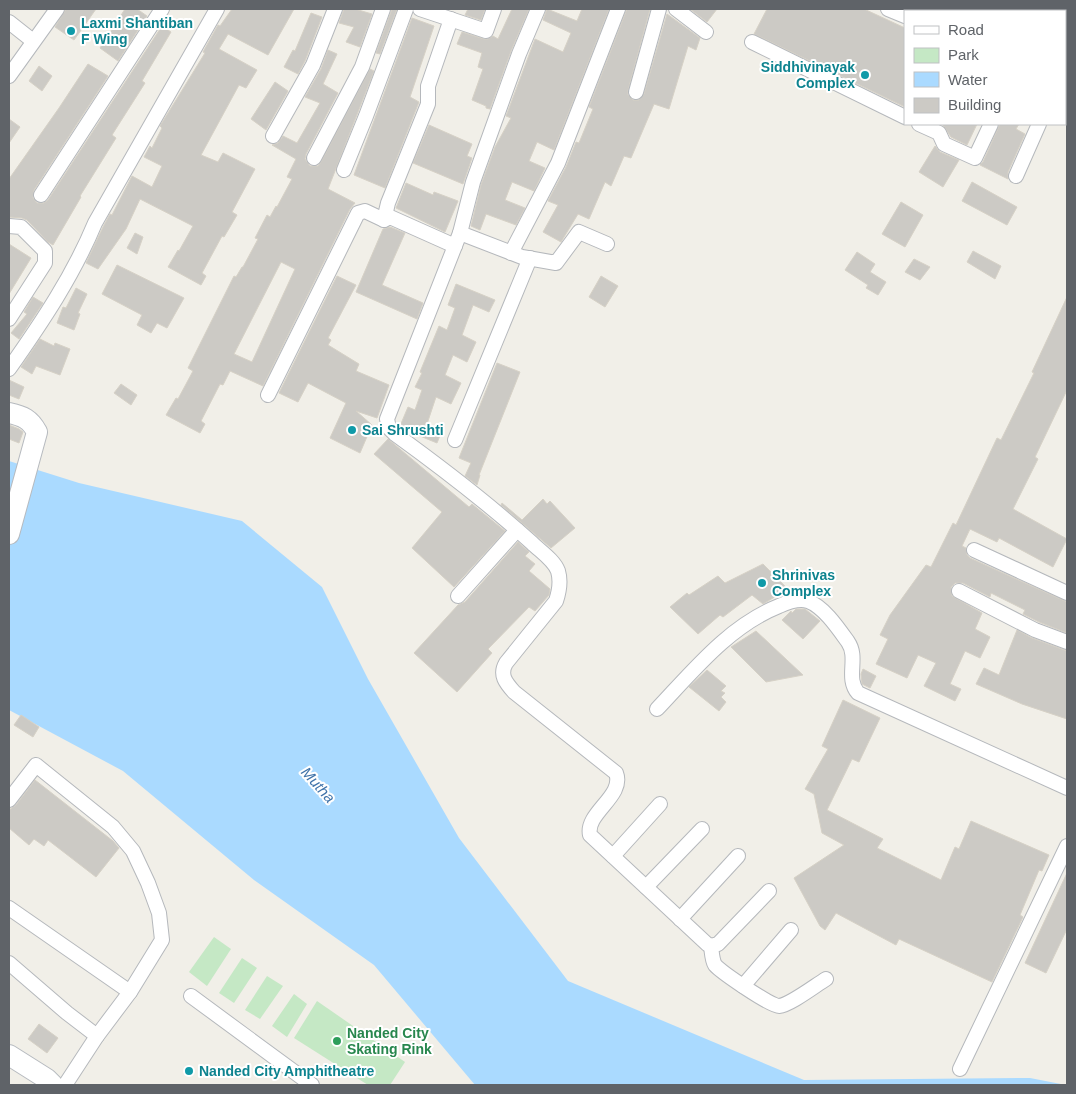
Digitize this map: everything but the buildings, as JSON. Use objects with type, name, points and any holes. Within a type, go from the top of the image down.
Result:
[{"type":"street","points":[[9,76],[57,9]]},
{"type":"street","points":[[42,195],[162,9]]},
{"type":"street","points":[[9,368],[46,316],[82,254],[95,223],[217,9]]},
{"type":"street","points":[[273,136],[313,65],[335,9]]},
{"type":"street","points":[[314,158],[362,67],[382,9]]},
{"type":"street","points":[[344,170],[406,9]]},
{"type":"street","points":[[420,9],[435,11],[486,31],[494,9]]},
{"type":"street","points":[[538,9],[519,54],[473,182],[457,240],[387,420],[389,428],[517,530],[550,560],[558,570],[559,592],[556,601],[506,663],[502,671],[503,678],[514,692],[618,776],[616,786],[593,821],[589,830],[590,835],[711,946],[715,964],[766,1002],[779,1006],[785,1004],[826,979]]},
{"type":"street","points":[[511,253],[558,163],[618,9]]},
{"type":"street","points":[[636,92],[659,9]]},
{"type":"street","points":[[676,9],[706,32]]},
{"type":"street","points":[[888,9],[904,16]]},
{"type":"street","points":[[384,220],[388,202],[428,104],[428,86],[451,18]]},
{"type":"street","points":[[9,22],[33,41]]},
{"type":"street","points":[[752,42],[904,117]]},
{"type":"street","points":[[923,125],[941,129],[944,144],[975,158],[991,125]]},
{"type":"street","points":[[1016,176],[1040,125]]},
{"type":"street","points":[[268,395],[358,213],[365,212],[384,220],[390,217],[457,240],[556,263],[580,232],[606,244]]},
{"type":"street","points":[[9,226],[21,227],[45,251],[45,263],[9,319]]},
{"type":"street","points":[[455,440],[530,258]]},
{"type":"street","points":[[9,413],[22,416],[32,422],[37,432],[9,534]]},
{"type":"street","points":[[458,596],[517,530]]},
{"type":"street","points":[[974,550],[1067,593]]},
{"type":"street","points":[[959,591],[1035,630],[1067,642]]},
{"type":"street","points":[[657,710],[715,648],[748,622],[762,613],[792,601],[802,600],[817,606],[849,643],[853,656],[852,681],[858,693],[1067,788]]},
{"type":"street","points":[[9,800],[36,765],[113,827],[133,852],[148,883],[159,913],[162,940],[130,992],[97,1036],[65,1085]]},
{"type":"street","points":[[613,856],[660,804]]},
{"type":"street","points":[[646,887],[702,829]]},
{"type":"street","points":[[960,1069],[1067,846]]},
{"type":"street","points":[[680,919],[738,856]]},
{"type":"street","points":[[711,946],[718,944],[769,891]]},
{"type":"street","points":[[9,908],[130,992]]},
{"type":"street","points":[[743,986],[791,930]]},
{"type":"street","points":[[9,963],[97,1036]]},
{"type":"street","points":[[191,996],[312,1085]]},
{"type":"street","points":[[9,1055],[47,1078],[53,1085]]},
{"type":"green space","points":[[214,937],[231,949],[207,986],[189,972]]},
{"type":"green space","points":[[242,958],[257,968],[234,1003],[219,993]]},
{"type":"green space","points":[[267,976],[283,986],[260,1019],[245,1010]]},
{"type":"green space","points":[[294,994],[307,1004],[287,1037],[272,1026]]},
{"type":"green space","name":"Nanded City Skating Rink","points":[[317,1001],[405,1062],[390,1085],[368,1085],[294,1038]]},
{"type":"water","name":"Mutha","points":[[9,461],[79,483],[242,521],[322,587],[368,679],[459,838],[568,981],[804,1080],[1030,1078],[1066,1085],[475,1085],[374,965],[254,880],[123,771],[9,710]]},
{"type":"place","name":"Laxmi Shantiban F Wing","points":[[71,31]]},
{"type":"place","name":"Siddhivinayak Complex","points":[[865,75]]},
{"type":"place","name":"Sai Shrushti","points":[[352,430]]},
{"type":"place","name":"Shrinivas Complex","points":[[762,583]]},
{"type":"place","name":"Nanded City Skating Rink","points":[[337,1041]]},
{"type":"place","name":"Nanded City Amphitheatre","points":[[189,1071]]}]
